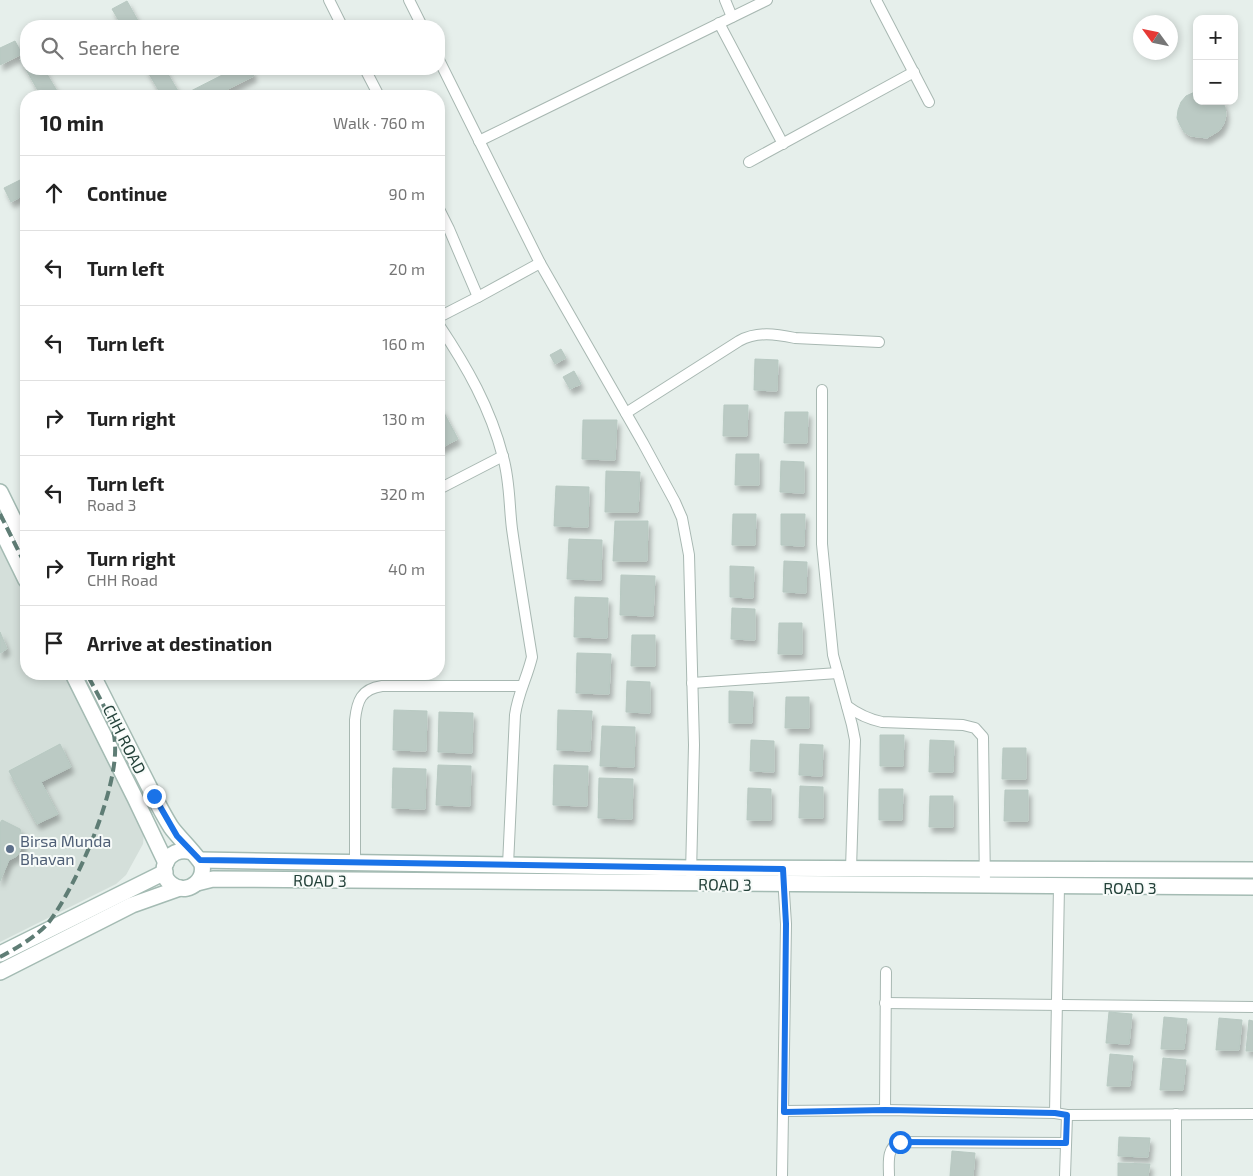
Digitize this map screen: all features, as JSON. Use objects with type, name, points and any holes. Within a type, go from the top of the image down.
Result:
[{"type":"street","points":[[329,0],[339,20]]},
{"type":"street","points":[[409,0],[419,20]]},
{"type":"street","points":[[725,0],[732,17]]},
{"type":"street","points":[[479,141],[767,0]]},
{"type":"street","points":[[876,0],[929,102]]},
{"type":"street","points":[[719,23],[783,144]]},
{"type":"street","points":[[445,72],[540,263],[676,502],[682,518],[689,555],[694,745],[690,884]]},
{"type":"street","points":[[749,162],[914,72]]},
{"type":"street","points":[[368,75],[376,90]]},
{"type":"street","points":[[445,221],[478,297]]},
{"type":"street","points":[[445,314],[540,263]]},
{"type":"street","points":[[445,334],[463,360],[476,384],[493,424],[503,456],[508,477],[512,526],[532,657],[529,671],[521,686],[515,715],[508,865]]},
{"type":"street","points":[[626,413],[739,341],[755,334],[879,342]]},
{"type":"street","points":[[822,390],[822,544],[831,640],[855,740],[851,869]]},
{"type":"street","points":[[445,487],[503,456]]},
{"type":"street","points":[[0,492],[20,558]]},
{"type":"street","points":[[692,682],[838,673]]},
{"type":"street","points":[[76,680],[135,798],[170,883],[180,888]]},
{"type":"street","name":"CHH ROAD","points":[[95,680],[159,807],[177,836],[196,856]]},
{"type":"street","points":[[355,863],[355,720],[356,708],[362,695],[371,688],[382,686],[521,686]]},
{"type":"street","points":[[847,706],[860,716],[870,720],[963,725],[974,728],[983,737],[985,886]]},
{"type":"street","points":[[0,954],[165,868],[170,856],[175,852],[181,850],[196,856],[202,872],[197,883],[132,905],[0,972]]},
{"type":"street","name":"ROAD 3","points":[[196,856],[355,863],[691,868],[1253,870]]},
{"type":"street","points":[[782,1176],[786,924],[782,884],[783,869]]},
{"type":"street","name":"ROAD 3","points":[[197,883],[213,879],[1253,887]]},
{"type":"street","points":[[1055,1113],[1059,886]]},
{"type":"street","points":[[47,931],[54,945]]},
{"type":"street","points":[[885,1110],[886,972]]},
{"type":"street","points":[[885,1003],[1253,1007]]},
{"type":"street","points":[[784,1112],[885,1110],[1055,1113],[1067,1115],[1253,1114]]},
{"type":"street","points":[[1176,1114],[1176,1176]]},
{"type":"street","points":[[1065,1176],[1067,1115]]},
{"type":"street","points":[[889,1176],[890,1150],[894,1144],[900,1142],[1066,1143]]},
{"type":"shaded area","points":[[0,542],[20,580],[20,680],[72,680],[145,822],[143,844],[126,875],[116,884],[0,942]]},
{"type":"building","points":[[127,1],[138,20],[118,20],[112,9]]},
{"type":"building","points":[[15,41],[20,50],[20,55],[0,65],[0,48]]},
{"type":"building","points":[[29,75],[48,75],[56,90],[38,90]]},
{"type":"building","points":[[150,75],[169,75],[177,90],[158,90]]},
{"type":"building","points":[[222,75],[254,76],[226,90],[193,90]]},
{"type":"building","points":[[1193,93],[1193,105],[1224,105],[1226,115],[1220,130],[1207,138],[1191,136],[1184,132],[1177,118],[1181,102],[1186,96]]},
{"type":"building","points":[[20,180],[20,197],[11,202],[4,188]]},
{"type":"building","points":[[561,349],[566,358],[555,364],[550,355]]},
{"type":"building","points":[[755,359],[778,360],[777,391],[754,390]]},
{"type":"building","points":[[574,371],[581,384],[570,389],[563,377]]},
{"type":"building","points":[[724,405],[748,405],[747,436],[723,436]]},
{"type":"building","points":[[785,412],[808,412],[807,443],[784,443]]},
{"type":"building","points":[[445,415],[458,439],[445,446]]},
{"type":"building","points":[[583,420],[617,420],[615,460],[582,459]]},
{"type":"building","points":[[736,454],[759,454],[759,485],[735,485]]},
{"type":"building","points":[[781,461],[804,462],[804,493],[780,492]]},
{"type":"building","points":[[606,471],[640,472],[638,512],[605,512]]},
{"type":"building","points":[[556,486],[589,487],[588,527],[554,526]]},
{"type":"building","points":[[733,514],[756,514],[755,545],[732,545]]},
{"type":"building","points":[[781,514],[805,514],[804,546],[781,545]]},
{"type":"building","points":[[615,521],[648,521],[647,561],[613,561]]},
{"type":"building","points":[[569,539],[602,540],[601,580],[567,579]]},
{"type":"building","points":[[784,561],[807,562],[806,593],[783,592]]},
{"type":"building","points":[[730,566],[754,567],[753,598],[730,597]]},
{"type":"building","points":[[621,575],[655,576],[653,616],[620,615]]},
{"type":"building","points":[[575,597],[608,598],[607,638],[574,637]]},
{"type":"building","points":[[732,608],[755,609],[755,640],[731,639]]},
{"type":"building","points":[[779,623],[802,623],[802,654],[778,654]]},
{"type":"building","points":[[0,632],[7,649],[0,653]]},
{"type":"building","points":[[632,635],[655,635],[655,666],[631,666]]},
{"type":"building","points":[[577,653],[611,654],[609,694],[576,693]]},
{"type":"building","points":[[627,681],[650,682],[650,713],[626,712]]},
{"type":"building","points":[[729,691],[753,692],[752,723],[729,723]]},
{"type":"building","points":[[786,697],[809,697],[809,728],[785,728]]},
{"type":"building","points":[[394,710],[427,711],[426,751],[393,750]]},
{"type":"building","points":[[558,710],[592,711],[590,751],[557,750]]},
{"type":"building","points":[[439,712],[473,713],[472,753],[438,752]]},
{"type":"building","points":[[602,726],[635,727],[634,767],[600,766]]},
{"type":"building","points":[[880,735],[904,735],[903,766],[880,766]]},
{"type":"building","points":[[751,740],[774,741],[774,772],[750,771]]},
{"type":"building","points":[[930,740],[954,741],[953,772],[929,772]]},
{"type":"building","points":[[60,744],[71,767],[41,782],[58,814],[37,824],[9,771]]},
{"type":"building","points":[[800,744],[823,745],[822,776],[799,775]]},
{"type":"building","points":[[1003,748],[1026,748],[1026,779],[1002,779]]},
{"type":"building","points":[[438,765],[471,766],[470,806],[436,805]]},
{"type":"building","points":[[554,765],[588,766],[587,806],[553,805]]},
{"type":"building","points":[[393,768],[426,769],[425,809],[392,808]]},
{"type":"building","points":[[599,778],[633,779],[632,819],[598,818]]},
{"type":"building","points":[[800,786],[823,787],[823,818],[799,818]]},
{"type":"building","points":[[748,788],[771,789],[771,820],[747,820]]},
{"type":"building","points":[[879,789],[903,789],[902,820],[879,820]]},
{"type":"building","points":[[1005,790],[1028,790],[1028,821],[1004,821]]},
{"type":"building","points":[[930,796],[953,796],[953,827],[929,827]]},
{"type":"building","name":"Birsa Munda Bhavan","points":[[2,820],[20,829],[24,843],[17,856],[9,860],[0,881],[0,823]]},
{"type":"building","points":[[1109,1012],[1132,1014],[1129,1044],[1106,1043]]},
{"type":"building","points":[[1164,1017],[1187,1019],[1184,1049],[1161,1049]]},
{"type":"building","points":[[1219,1018],[1242,1020],[1239,1050],[1216,1050]]},
{"type":"building","points":[[1249,1020],[1253,1021],[1253,1051],[1246,1051]]},
{"type":"building","points":[[1110,1054],[1133,1056],[1130,1086],[1107,1086]]},
{"type":"building","points":[[1163,1058],[1186,1060],[1183,1090],[1160,1090]]},
{"type":"building","points":[[1119,1137],[1150,1138],[1148,1157],[1118,1156]]},
{"type":"building","points":[[952,1151],[975,1153],[973,1176],[950,1176]]},
{"type":"building","points":[[1118,1163],[1150,1164],[1148,1176],[1118,1176]]},
{"type":"railway","points":[[0,514],[20,554]]},
{"type":"railway","points":[[0,957],[33,937],[49,922],[72,885],[103,811],[110,786],[115,744],[112,726],[90,680]]},
{"type":"place","name":"Birsa Munda Bhavan","points":[[10,849]]},
{"type":"route","points":[[154,796],[177,836],[200,860],[783,869],[782,884],[786,924],[784,1112],[885,1110],[1055,1113],[1067,1115],[1066,1143],[900,1142]]}]
